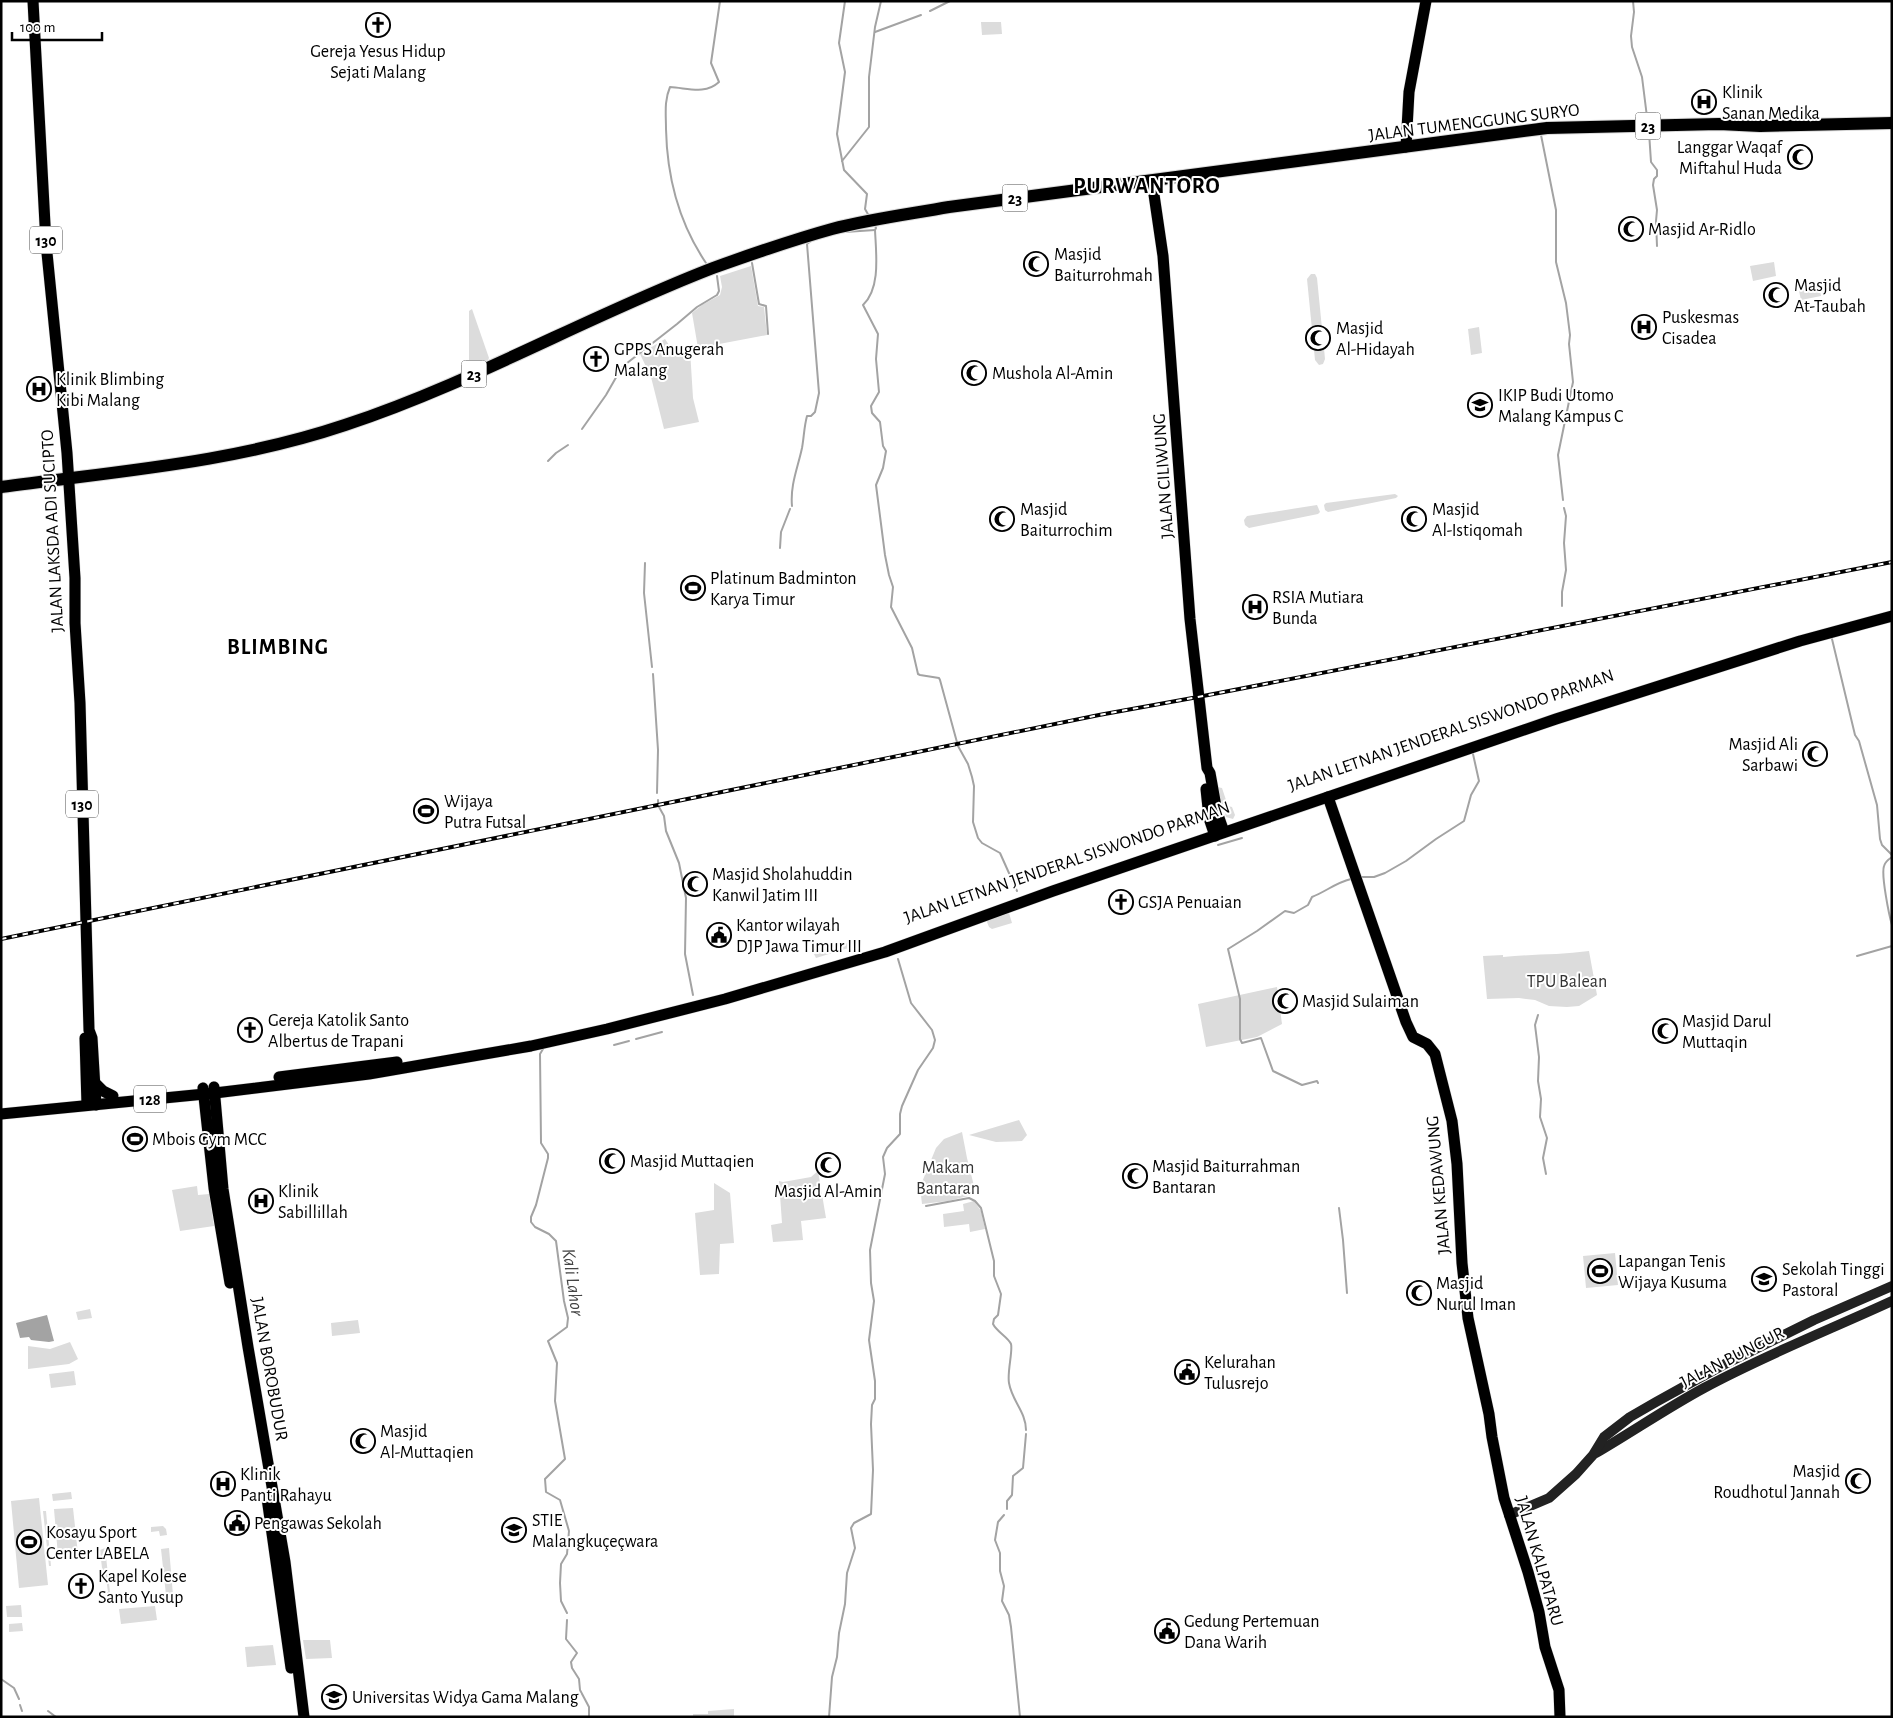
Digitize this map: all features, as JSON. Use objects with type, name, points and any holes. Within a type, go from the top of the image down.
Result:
[{"type":"highway","name":"JALAN TUMENGGUNG SURYO","points":[[1152,181],[1547,128],[1892,123]]},
{"type":"highway","name":"23","points":[[1,487],[213,459],[272,446],[344,425],[393,408],[498,364],[590,321],[712,269],[803,238],[872,221],[949,207],[1152,181]]},
{"type":"main road","name":"JALAN LAKSDA ADI SUCIPTO","points":[[33,1],[46,243],[68,477],[80,703],[89,1030],[85,1038],[91,1085],[89,1101]]},
{"type":"main road","points":[[1406,146],[1410,92],[1426,1]]},
{"type":"main road","name":"JALAN CILIWUNG","points":[[1152,181],[1163,256],[1190,620],[1207,768],[1204,772],[1209,818],[1218,831]]},
{"type":"main road","points":[[1797,639],[1850,620],[1892,610]]},
{"type":"main road","points":[[1797,639],[1892,616]]},
{"type":"main road","name":"JALAN LETNAN JENDERAL SISWONDO PARMAN","points":[[324,1076],[369,1074],[504,1051],[617,1027],[788,982],[1218,831],[1797,639]]},
{"type":"main road","name":"JALAN LETNAN JENDERAL SISWONDO PARMAN","points":[[1218,831],[1328,797],[1705,668]]},
{"type":"main road","name":"JALAN KEDAWUNG","points":[[1328,797],[1381,945],[1382,956],[1409,1028],[1415,1039],[1432,1049],[1439,1065],[1452,1121],[1457,1164],[1462,1262],[1468,1318],[1489,1414]]},
{"type":"main road","name":"JALAN LETNAN JENDERAL SISWONDO PARMAN","points":[[324,1076],[339,1070],[507,1044],[606,1023],[792,973],[933,931]]},
{"type":"main road","points":[[209,1089],[324,1076]]},
{"type":"main road","points":[[89,1101],[85,1092],[91,1085],[113,1096]]},
{"type":"main road","name":"128","points":[[1,1114],[113,1096],[209,1089]]},
{"type":"main road","name":"128","points":[[1,1108],[209,1089]]},
{"type":"main road","name":"JALAN BOROBUDUR","points":[[209,1089],[216,1165],[279,1550],[304,1717]]},
{"type":"main road","points":[[1680,1402],[1674,1391],[1814,1320],[1892,1286]]},
{"type":"main road","name":"JALAN BUNGUR","points":[[1593,1455],[1705,1387],[1892,1301]]},
{"type":"main road","name":"JALAN BUNGUR","points":[[1509,1516],[1549,1498],[1574,1476],[1593,1455],[1604,1437],[1630,1417],[1674,1391]]},
{"type":"main road","name":"JALAN KALPATARU","points":[[1489,1414],[1500,1479],[1509,1516],[1528,1572],[1539,1612],[1547,1654],[1559,1690],[1560,1717]]},
{"type":"main road","name":"JALAN BOROBUDUR","points":[[279,1550],[297,1717]]},
{"type":"green space","points":[[981,22],[1001,22],[1002,34],[982,35]]},
{"type":"green space","points":[[1774,262],[1776,276],[1753,281],[1750,266]]},
{"type":"green space","points":[[751,266],[758,306],[764,307],[767,335],[698,348],[692,313],[720,295],[722,287],[720,276]]},
{"type":"green space","points":[[1311,274],[1315,274],[1317,278],[1325,359],[1323,364],[1319,365],[1315,360],[1307,279]]},
{"type":"green space","points":[[1819,286],[1821,296],[1801,300],[1799,291]]},
{"type":"green space","points":[[472,309],[489,358],[474,367],[469,361],[469,311]]},
{"type":"green space","points":[[1479,327],[1482,353],[1471,355],[1468,329]]},
{"type":"green space","points":[[665,339],[671,348],[690,350],[693,398],[699,422],[664,429],[651,377],[640,354]]},
{"type":"green space","points":[[1395,494],[1398,496],[1396,498],[1328,512],[1325,510],[1324,505],[1326,503]]},
{"type":"green space","points":[[1317,505],[1320,512],[1318,514],[1249,528],[1245,525],[1244,520],[1247,516]]},
{"type":"green space","points":[[1217,787],[1222,788],[1228,806],[1232,807],[1235,815],[1233,819],[1226,817]]},
{"type":"green space","points":[[1009,913],[1012,923],[992,929],[989,927],[988,920]]},
{"type":"green space","points":[[854,941],[855,946],[816,958],[814,954]]},
{"type":"green space","name":"TPU Balean","points":[[1589,951],[1597,995],[1579,1006],[1549,1006],[1535,1000],[1519,998],[1487,999],[1483,956],[1503,955],[1503,957]]},
{"type":"green space","points":[[1277,987],[1282,1024],[1257,1037],[1206,1047],[1198,1004]]},
{"type":"green space","name":"Makam Bantaran","points":[[1019,1120],[1027,1135],[1022,1141],[996,1142],[969,1135]]},
{"type":"green space","name":"Makam Bantaran","points":[[962,1132],[976,1194],[948,1201],[922,1204],[920,1187],[936,1148],[944,1139]]},
{"type":"green space","points":[[818,1171],[826,1218],[801,1221],[803,1240],[773,1242],[771,1225],[782,1223],[779,1181],[811,1177]]},
{"type":"green space","points":[[714,1183],[730,1193],[734,1243],[720,1244],[719,1274],[700,1275],[695,1213],[714,1210]]},
{"type":"green space","points":[[197,1186],[198,1195],[209,1194],[214,1226],[180,1231],[172,1190]]},
{"type":"green space","name":"Makam Bantaran","points":[[974,1201],[981,1211],[985,1229],[970,1232],[969,1224],[944,1227],[943,1214],[964,1211],[963,1204]]},
{"type":"green space","name":"Lapangan Tenis Wijaya Kusuma","points":[[1615,1253],[1618,1285],[1586,1288],[1583,1256]]},
{"type":"green space","points":[[90,1309],[92,1318],[78,1320],[76,1312]]},
{"type":"green space","points":[[358,1320],[360,1333],[332,1336],[331,1323]]},
{"type":"green space","points":[[70,1342],[78,1359],[69,1364],[28,1369],[28,1346],[50,1349]]},
{"type":"green space","points":[[74,1371],[76,1385],[51,1388],[49,1374]]},
{"type":"green space","points":[[71,1492],[72,1499],[53,1501],[52,1494]]},
{"type":"green space","name":"Kosayu Sport Center LABELA","points":[[39,1498],[48,1585],[19,1588],[11,1501]]},
{"type":"green space","points":[[73,1508],[78,1554],[58,1556],[54,1509]]},
{"type":"green space","points":[[43,1511],[46,1511],[51,1566],[49,1566]]},
{"type":"green space","points":[[163,1526],[166,1529],[167,1535],[160,1536],[159,1531],[151,1532],[151,1527]]},
{"type":"green space","points":[[105,1548],[111,1601],[106,1601],[105,1592],[108,1592],[106,1578],[103,1577],[100,1550]]},
{"type":"green space","points":[[169,1548],[173,1595],[166,1595],[161,1549]]},
{"type":"green space","points":[[21,1605],[22,1617],[7,1617],[6,1606]]},
{"type":"green space","points":[[155,1606],[157,1620],[121,1624],[119,1609]]},
{"type":"green space","points":[[22,1623],[23,1631],[9,1632],[9,1624]]},
{"type":"green space","points":[[303,1640],[330,1640],[332,1658],[306,1659]]},
{"type":"green space","points":[[273,1645],[276,1665],[247,1667],[245,1647]]},
{"type":"green space","points":[[734,1709],[734,1717],[693,1717],[693,1714],[708,1714],[708,1711]]},
{"type":"shaded area","points":[[47,1315],[54,1341],[31,1340],[29,1337],[20,1338],[16,1323]]},
{"type":"waterway","points":[[706,263],[689,232],[676,199],[667,147],[666,108],[670,87],[702,90],[719,82],[711,63],[720,1]]},
{"type":"waterway","points":[[845,1],[839,43],[845,72],[837,134],[844,170],[867,194],[865,209],[869,216]]},
{"type":"waterway","points":[[842,161],[869,127],[869,77],[875,27],[881,1]]},
{"type":"waterway","points":[[930,11],[950,1]]},
{"type":"waterway","points":[[1633,1],[1632,47],[1642,77],[1647,117]]},
{"type":"waterway","points":[[875,32],[921,15]]},
{"type":"waterway","points":[[1649,132],[1651,162],[1657,170],[1657,176],[1654,179],[1653,185],[1657,210],[1657,246]]},
{"type":"waterway","points":[[1541,135],[1556,210],[1556,262],[1566,303],[1573,382],[1558,455],[1563,500]]},
{"type":"waterway","points":[[874,224],[876,228],[875,280],[869,298],[863,305],[878,334],[876,359],[879,392],[871,406],[872,413],[880,422],[883,446],[886,451],[883,468],[876,485],[885,555],[893,587],[891,607],[912,648],[918,674],[939,678],[940,680],[958,746],[968,764],[972,777],[974,786],[973,822],[978,838],[982,843],[1000,853],[1017,891]]},
{"type":"waterway","points":[[845,232],[875,230]]},
{"type":"waterway","points":[[792,506],[793,483],[802,448],[806,420],[807,416],[811,416],[815,412],[819,393],[807,244],[811,241]]},
{"type":"waterway","points":[[752,263],[759,304],[766,306],[768,334]]},
{"type":"waterway","points":[[582,429],[606,395],[622,367],[697,307],[717,295],[719,291],[717,276]]},
{"type":"waterway","points":[[548,461],[568,445]]},
{"type":"waterway","points":[[1562,606],[1562,592],[1566,570],[1564,543],[1566,516],[1564,508]]},
{"type":"waterway","points":[[780,548],[781,532],[790,509]]},
{"type":"waterway","points":[[645,563],[644,593],[652,667]]},
{"type":"waterway","points":[[1832,639],[1855,735],[1859,741],[1877,805],[1880,839],[1882,845],[1892,855]]},
{"type":"waterway","points":[[653,674],[658,750],[657,793]]},
{"type":"waterway","points":[[1360,877],[1374,877],[1385,873],[1406,861],[1464,821],[1471,795],[1479,781],[1473,754]]},
{"type":"waterway","points":[[659,807],[664,816],[666,831],[679,863],[686,898],[685,954],[693,995]]},
{"type":"waterway","points":[[1218,845],[1242,838]]},
{"type":"waterway","points":[[1892,857],[1885,863],[1883,871],[1892,925]]},
{"type":"waterway","points":[[1318,1083],[1317,1081],[1302,1085],[1273,1071],[1261,1038],[1242,1043],[1240,1039],[1240,999],[1228,949],[1285,911],[1294,913],[1308,905],[1312,897],[1351,879]]},
{"type":"waterway","points":[[1857,956],[1892,946]]},
{"type":"waterway","points":[[829,1717],[832,1677],[845,1604],[847,1573],[855,1548],[851,1528],[854,1523],[871,1514],[873,1470],[871,1424],[872,1405],[875,1399],[875,1381],[869,1340],[874,1301],[871,1283],[870,1250],[885,1174],[883,1157],[887,1148],[900,1134],[902,1106],[918,1070],[933,1048],[935,1040],[932,1030],[911,1003],[898,959]]},
{"type":"waterway","points":[[1538,1015],[1535,1025],[1539,1057],[1540,1117],[1547,1138],[1543,1158],[1546,1174]]},
{"type":"waterway","points":[[636,1039],[662,1032]]},
{"type":"waterway","points":[[614,1045],[629,1041]]},
{"type":"waterway","name":"Kali Lahor","points":[[543,1049],[540,1054],[541,1143],[548,1154],[548,1158],[531,1222],[535,1227],[549,1234],[556,1241],[568,1318],[567,1327],[548,1341],[557,1363],[555,1401],[565,1459],[545,1479],[546,1492],[560,1500],[569,1531],[567,1554],[561,1564],[560,1583],[561,1601],[567,1613]]},
{"type":"waterway","points":[[926,1206],[969,1198],[975,1201],[981,1208],[994,1261],[994,1276],[1001,1294],[998,1315],[994,1319],[993,1324],[1011,1344],[1009,1383],[1024,1418],[1026,1430]]},
{"type":"waterway","points":[[1339,1208],[1347,1293]]},
{"type":"waterway","points":[[1007,1509],[1007,1501],[1012,1495],[1013,1476],[1023,1468],[1026,1434]]},
{"type":"waterway","points":[[1004,1515],[998,1522],[995,1540],[1000,1553],[1000,1571],[1004,1586],[1002,1601],[1009,1615],[1011,1627],[1020,1717]]},
{"type":"waterway","points":[[567,1620],[566,1639],[577,1653],[571,1662],[572,1668],[579,1679],[580,1690],[589,1707],[589,1717]]},
{"type":"waterway","points":[[1,1679],[14,1688],[19,1699]]},
{"type":"waterway","points":[[20,1705],[22,1711]]},
{"type":"waterway","points":[[48,1711],[56,1717]]},
{"type":"railway","points":[[1,939],[1099,715],[1892,562]]},
{"type":"place","name":"Gereja Yesus Hidup Sejati Malang","points":[[378,25]]},
{"type":"place","name":"Klinik Sanan Medika","points":[[1704,102]]},
{"type":"place","name":"Langgar Waqaf Miftahul Huda","points":[[1800,157]]},
{"type":"place","name":"Masjid Ar-Ridlo","points":[[1631,229]]},
{"type":"place","name":"Masjid Baiturrohmah","points":[[1036,264]]},
{"type":"place","name":"Masjid At-Taubah","points":[[1776,295]]},
{"type":"place","name":"Puskesmas Cisadea","points":[[1644,327]]},
{"type":"place","name":"Masjid Al-Hidayah","points":[[1318,338]]},
{"type":"place","name":"GPPS Anugerah Malang","points":[[596,359]]},
{"type":"place","name":"Mushola Al-Amin","points":[[974,373]]},
{"type":"place","name":"Klinik Blimbing Kibi Malang","points":[[39,389]]},
{"type":"place","name":"IKIP Budi Utomo Malang Kampus C","points":[[1480,405]]},
{"type":"place","name":"Masjid Baiturrochim","points":[[1002,519]]},
{"type":"place","name":"Masjid Al-Istiqomah","points":[[1414,519]]},
{"type":"place","name":"Platinum Badminton Karya Timur","points":[[693,588]]},
{"type":"place","name":"RSIA Mutiara Bunda","points":[[1255,607]]},
{"type":"place","name":"Masjid Ali Sarbawi","points":[[1815,754]]},
{"type":"place","name":"Wijaya Putra Futsal","points":[[426,811]]},
{"type":"place","name":"Masjid Sholahuddin Kanwil Jatim III","points":[[695,884]]},
{"type":"place","name":"GSJA Penuaian","points":[[1121,902]]},
{"type":"place","name":"Kantor wilayah DJP Jawa Timur III","points":[[719,935]]},
{"type":"place","name":"Masjid Sulaiman","points":[[1285,1001]]},
{"type":"place","name":"Gereja Katolik Santo Albertus de Trapani","points":[[250,1030]]},
{"type":"place","name":"Masjid Darul Muttaqin","points":[[1665,1031]]},
{"type":"place","name":"Mbois Gym MCC","points":[[135,1139]]},
{"type":"place","name":"Masjid Muttaqien","points":[[612,1161]]},
{"type":"place","name":"Masjid Al-Amin","points":[[828,1165]]},
{"type":"place","name":"Masjid Baiturrahman Bantaran","points":[[1135,1176]]},
{"type":"place","name":"Klinik Sabillillah","points":[[261,1201]]},
{"type":"place","name":"Lapangan Tenis Wijaya Kusuma","points":[[1600,1271]]},
{"type":"place","name":"Sekolah Tinggi Pastoral","points":[[1764,1279]]},
{"type":"place","name":"Masjid Nurul Iman","points":[[1419,1293]]},
{"type":"place","name":"Kelurahan Tulusrejo","points":[[1187,1372]]},
{"type":"place","name":"Masjid Al-Muttaqien","points":[[363,1441]]},
{"type":"place","name":"Masjid Roudhotul Jannah","points":[[1858,1481]]},
{"type":"place","name":"Klinik Panti Rahayu","points":[[223,1484]]},
{"type":"place","name":"Pengawas Sekolah","points":[[237,1523]]},
{"type":"place","name":"STIE Malangkuçeçwara","points":[[514,1530]]},
{"type":"place","name":"Kosayu Sport Center LABELA","points":[[29,1542]]},
{"type":"place","name":"Kapel Kolese Santo Yusup","points":[[81,1586]]},
{"type":"place","name":"Gedung Pertemuan Dana Warih","points":[[1167,1631]]},
{"type":"place","name":"Universitas Widya Gama Malang","points":[[334,1697]]},
{"type":"district","name":"PURWANTORO","points":[[1147,185]]},
{"type":"district","name":"BLIMBING","points":[[278,646]]}]
